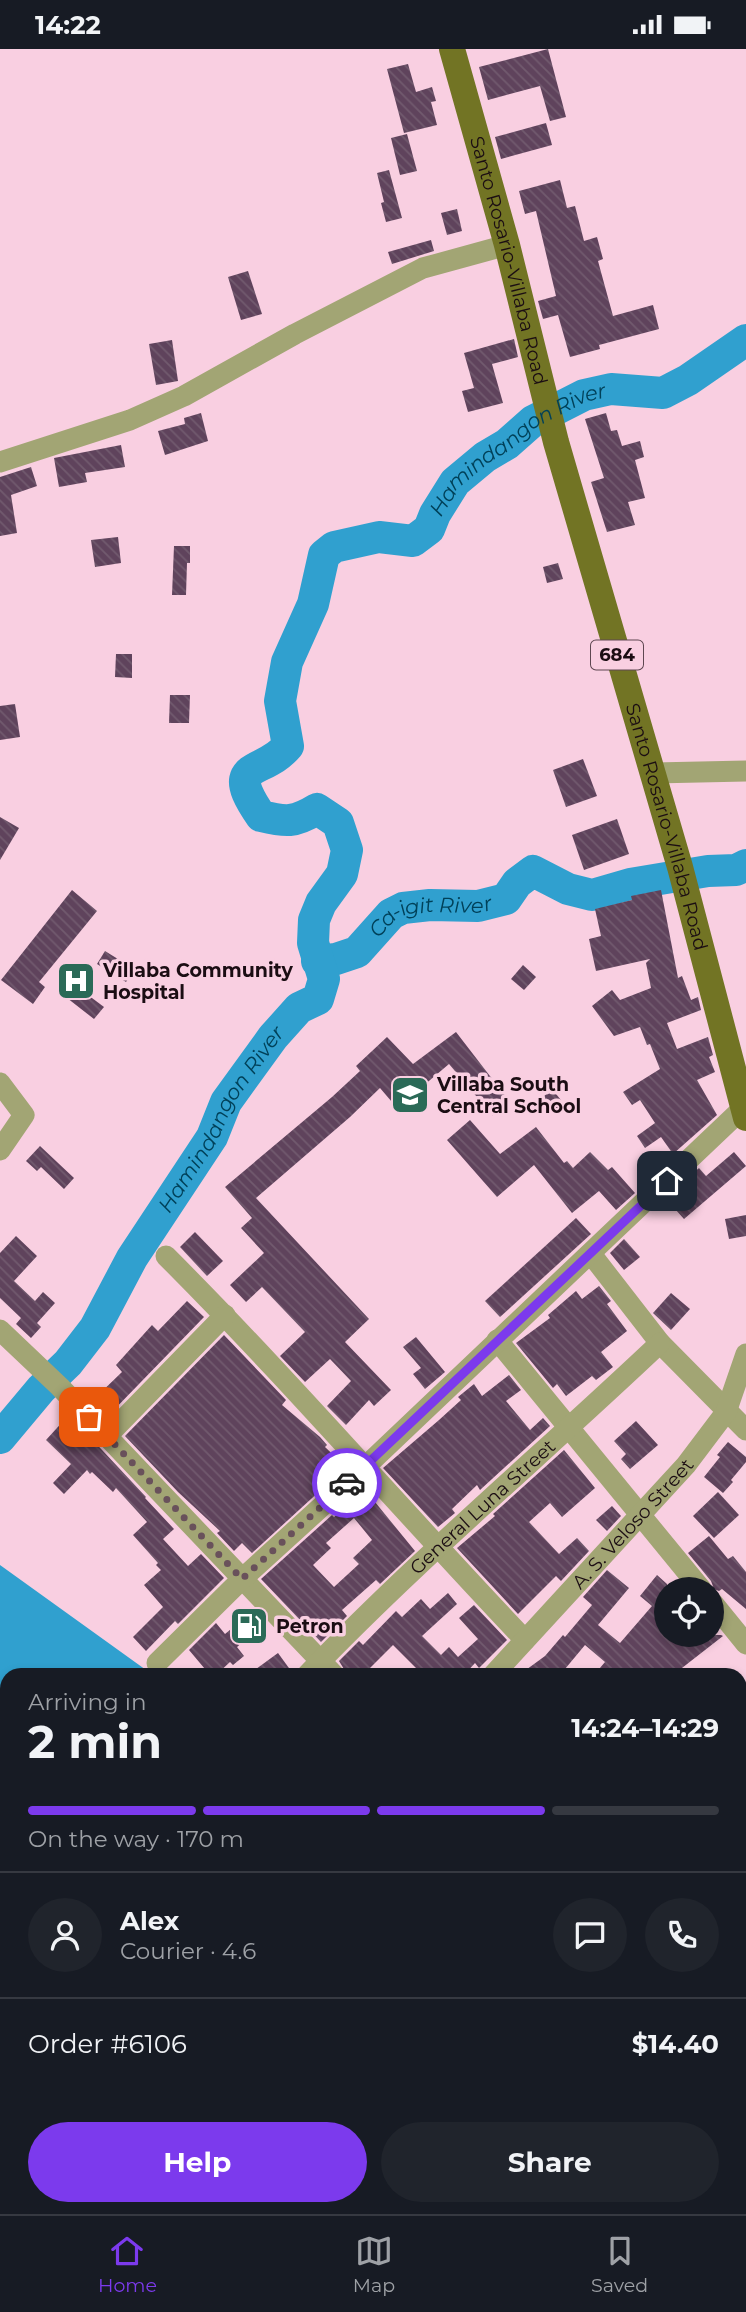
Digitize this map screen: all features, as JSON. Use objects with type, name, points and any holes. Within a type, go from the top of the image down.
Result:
[{"type":"main road","name":"Santo Rosario-Villaba Road","points":[[452,49],[507,245],[556,442],[682,875],[745,1113]]},
{"type":"street","points":[[0,462],[130,420],[184,395],[423,268],[507,245]]},
{"type":"street","points":[[653,773],[746,771]]},
{"type":"street","points":[[0,1083],[24,1115],[0,1150]]},
{"type":"street","points":[[157,1663],[242,1579],[745,1113]]},
{"type":"street","points":[[591,1254],[660,1343],[746,1430]]},
{"type":"street","points":[[166,1256],[225,1315],[437,1548],[525,1640]]},
{"type":"street","points":[[107,1436],[225,1315]]},
{"type":"street","points":[[0,1330],[60,1387],[242,1579],[318,1668]]},
{"type":"street","points":[[498,1340],[691,1577]]},
{"type":"street","name":"General Luna Street","points":[[322,1668],[437,1548],[660,1343]]},
{"type":"street","name":"A. S. Veloso Street","points":[[499,1668],[686,1465],[726,1412],[746,1355]]},
{"type":"street","points":[[724,1617],[746,1644]]},
{"type":"water","points":[[0,1565],[143,1668],[0,1668]]},
{"type":"building","points":[[548,49],[566,117],[550,121],[540,86],[488,100],[479,67]]},
{"type":"building","points":[[408,64],[416,92],[432,87],[436,101],[431,102],[437,125],[404,133],[387,69]]},
{"type":"building","points":[[546,123],[552,145],[501,159],[495,137]]},
{"type":"building","points":[[407,134],[417,171],[400,175],[391,138]]},
{"type":"building","points":[[389,170],[402,218],[386,222],[377,173]]},
{"type":"building","points":[[560,180],[567,208],[575,206],[584,241],[597,237],[603,259],[598,261],[613,316],[653,305],[659,329],[599,345],[600,349],[570,357],[558,315],[543,319],[538,301],[556,296],[536,211],[525,214],[519,191]]},
{"type":"building","points":[[457,209],[462,231],[447,235],[441,213]]},
{"type":"building","points":[[431,240],[434,251],[392,264],[388,252]]},
{"type":"building","points":[[248,271],[262,314],[241,320],[228,277]]},
{"type":"building","points":[[514,339],[518,357],[492,364],[503,403],[468,412],[462,391],[474,388],[464,353]]},
{"type":"building","points":[[172,340],[178,381],[156,385],[149,344]]},
{"type":"building","points":[[201,413],[208,441],[165,455],[158,431],[185,424],[184,418]]},
{"type":"building","points":[[606,413],[611,431],[617,430],[622,446],[640,441],[644,457],[635,460],[645,498],[628,502],[635,525],[607,532],[591,482],[604,478],[585,419]]},
{"type":"building","points":[[121,445],[125,467],[85,473],[87,482],[59,487],[54,458]]},
{"type":"building","points":[[31,467],[37,486],[11,495],[17,533],[0,536],[0,477]]},
{"type":"building","points":[[118,537],[121,563],[95,567],[91,540]]},
{"type":"building","points":[[174,546],[190,546],[186,595],[172,595]]},
{"type":"building","points":[[558,563],[563,579],[547,583],[543,567]]},
{"type":"building","points":[[116,654],[132,654],[132,678],[115,677]]},
{"type":"building","points":[[170,695],[190,695],[189,723],[169,723]]},
{"type":"building","points":[[15,704],[20,737],[0,740],[0,706]]},
{"type":"building","points":[[583,759],[597,796],[566,807],[553,770]]},
{"type":"building","points":[[0,817],[19,828],[0,860]]},
{"type":"building","points":[[617,819],[629,854],[584,870],[572,835]]},
{"type":"building","points":[[72,890],[97,911],[39,982],[45,987],[33,1004],[1,980]]},
{"type":"building","points":[[661,890],[678,978],[682,976],[691,1000],[698,997],[701,1010],[667,1023],[677,1049],[708,1037],[713,1055],[709,1057],[715,1072],[697,1080],[717,1115],[673,1154],[661,1137],[645,1148],[637,1136],[655,1123],[640,1100],[632,1105],[623,1092],[660,1069],[650,1044],[647,1045],[640,1027],[614,1036],[592,1006],[612,990],[620,1000],[651,988],[646,963],[650,959],[596,971],[589,939],[601,936],[595,909],[632,900],[631,896]]},
{"type":"building","points":[[105,951],[134,969],[126,982],[97,964]]},
{"type":"building","points":[[523,965],[536,977],[524,990],[511,979]]},
{"type":"building","points":[[76,986],[104,1007],[94,1019],[67,998]]},
{"type":"building","points":[[456,1032],[510,1102],[493,1116],[449,1064],[397,1108],[380,1088],[256,1198],[369,1319],[345,1342],[391,1390],[374,1406],[369,1400],[346,1425],[327,1406],[351,1381],[330,1359],[305,1382],[280,1356],[305,1332],[262,1287],[246,1302],[230,1285],[264,1253],[241,1228],[252,1218],[225,1187],[332,1097],[360,1071],[356,1066],[387,1037],[413,1064]]},
{"type":"building","points":[[552,1089],[565,1105],[555,1114],[542,1098]]},
{"type":"building","points":[[470,1120],[500,1154],[536,1127],[564,1163],[567,1161],[573,1168],[590,1152],[608,1170],[612,1167],[635,1193],[616,1210],[599,1191],[572,1213],[534,1165],[497,1197],[447,1140]]},
{"type":"building","points":[[40,1146],[74,1178],[64,1189],[41,1167],[37,1171],[26,1161]]},
{"type":"building","points":[[734,1152],[746,1166],[684,1219],[668,1201],[692,1180],[689,1177],[699,1168],[706,1176]]},
{"type":"building","points":[[746,1215],[746,1236],[729,1239],[725,1219]]},
{"type":"building","points":[[576,1218],[591,1234],[500,1317],[485,1301]]},
{"type":"building","points":[[195,1232],[223,1261],[207,1276],[180,1247]]},
{"type":"building","points":[[16,1236],[37,1256],[14,1281],[35,1301],[43,1292],[55,1303],[37,1323],[41,1327],[31,1338],[16,1324],[21,1318],[0,1298],[0,1253]]},
{"type":"building","points":[[624,1239],[640,1257],[624,1270],[610,1253]]},
{"type":"building","points":[[599,1286],[611,1301],[607,1304],[627,1331],[601,1352],[613,1367],[596,1380],[592,1376],[566,1396],[557,1384],[553,1388],[516,1343],[550,1318],[548,1315],[576,1291],[582,1299]]},
{"type":"building","points":[[671,1293],[690,1309],[671,1330],[653,1313]]},
{"type":"building","points":[[187,1301],[204,1317],[107,1417],[92,1401],[122,1372],[116,1365],[152,1325],[158,1331]]},
{"type":"building","points":[[224,1335],[286,1400],[282,1405],[320,1437],[327,1445],[325,1447],[346,1467],[252,1553],[242,1543],[234,1551],[217,1533],[220,1531],[178,1492],[125,1436]]},
{"type":"building","points":[[416,1337],[445,1372],[425,1389],[413,1374],[421,1368],[403,1347]]},
{"type":"building","points":[[509,1375],[521,1390],[506,1401],[530,1430],[543,1418],[550,1426],[480,1490],[477,1485],[452,1509],[455,1513],[438,1527],[383,1468],[461,1400],[458,1397],[474,1384],[482,1396]]},
{"type":"building","points":[[67,1417],[72,1422],[74,1420],[174,1529],[163,1539],[188,1566],[201,1554],[224,1578],[178,1624],[175,1621],[146,1651],[133,1637],[163,1607],[144,1585],[161,1570],[133,1535],[147,1522],[116,1488],[113,1492],[92,1472],[90,1474],[87,1470],[64,1494],[53,1483],[71,1464],[46,1440]]},
{"type":"building","points":[[636,1421],[658,1445],[630,1469],[621,1459],[626,1454],[614,1441]]},
{"type":"building","points":[[728,1442],[746,1457],[746,1462],[723,1493],[704,1477]]},
{"type":"building","points":[[564,1450],[595,1488],[562,1517],[550,1503],[529,1522],[559,1554],[577,1538],[589,1551],[561,1581],[556,1576],[518,1614],[457,1548]]},
{"type":"building","points":[[366,1491],[415,1551],[380,1584],[376,1580],[342,1610],[347,1616],[321,1642],[261,1579],[332,1515],[334,1517]],"holes":[[[354,1518],[372,1540],[353,1558],[359,1564],[334,1587],[313,1565],[331,1548],[326,1543]]]},
{"type":"building","points":[[718,1492],[739,1515],[714,1538],[693,1516]]},
{"type":"building","points":[[612,1506],[621,1516],[607,1531],[596,1520]]},
{"type":"building","points":[[709,1536],[728,1559],[733,1556],[746,1572],[746,1609],[724,1591],[724,1577],[708,1577],[688,1553]]},
{"type":"building","points":[[607,1570],[629,1588],[598,1625],[620,1643],[652,1606],[640,1596],[654,1579],[654,1647],[709,1647],[682,1668],[600,1668],[605,1662],[585,1645],[566,1668],[529,1668],[545,1656],[563,1635],[565,1637],[592,1605],[583,1597]]},
{"type":"building","points":[[448,1593],[457,1604],[422,1636],[441,1655],[449,1647],[458,1657],[478,1639],[459,1618],[474,1605],[507,1640],[479,1668],[475,1663],[470,1668],[416,1668],[393,1645],[370,1668],[343,1668],[339,1661],[359,1641],[363,1645],[396,1611],[402,1617],[421,1599],[430,1609]]},
{"type":"building","points":[[254,1610],[266,1622],[237,1647],[244,1656],[233,1665],[230,1662],[224,1668],[204,1668],[189,1650],[216,1623],[225,1634]]},
{"type":"building","points":[[278,1653],[289,1668],[258,1668]]},
{"type":"waterway","name":"Hamindangon River","points":[[0,1438],[41,1389],[68,1363],[95,1328],[132,1258],[212,1137],[226,1102],[273,1037],[299,1008],[318,999],[324,979],[313,943],[314,920],[321,903],[342,874],[347,850],[338,823],[317,809],[290,820],[261,816],[245,786],[250,771],[288,746],[280,701],[287,662],[313,604],[324,555],[334,547],[379,537],[413,541],[429,529],[455,482],[485,457],[507,444],[533,421],[584,395],[611,389],[663,393],[688,380],[746,340]]},
{"type":"waterway","name":"Ca-igit River","points":[[317,961],[336,959],[357,952],[391,914],[403,908],[430,905],[478,906],[506,899],[517,883],[533,871],[568,889],[592,895],[630,884],[708,871],[736,870],[746,865]]},
{"type":"way so far","points":[[89,1417],[242,1579],[347,1483]]},
{"type":"place","name":"Villaba Community Hospital","points":[[76,981]]},
{"type":"place","name":"Villaba South Central School","points":[[410,1095]]},
{"type":"place","name":"Petron","points":[[249,1626]]},
{"type":"route","points":[[347,1483],[667,1181]]}]
